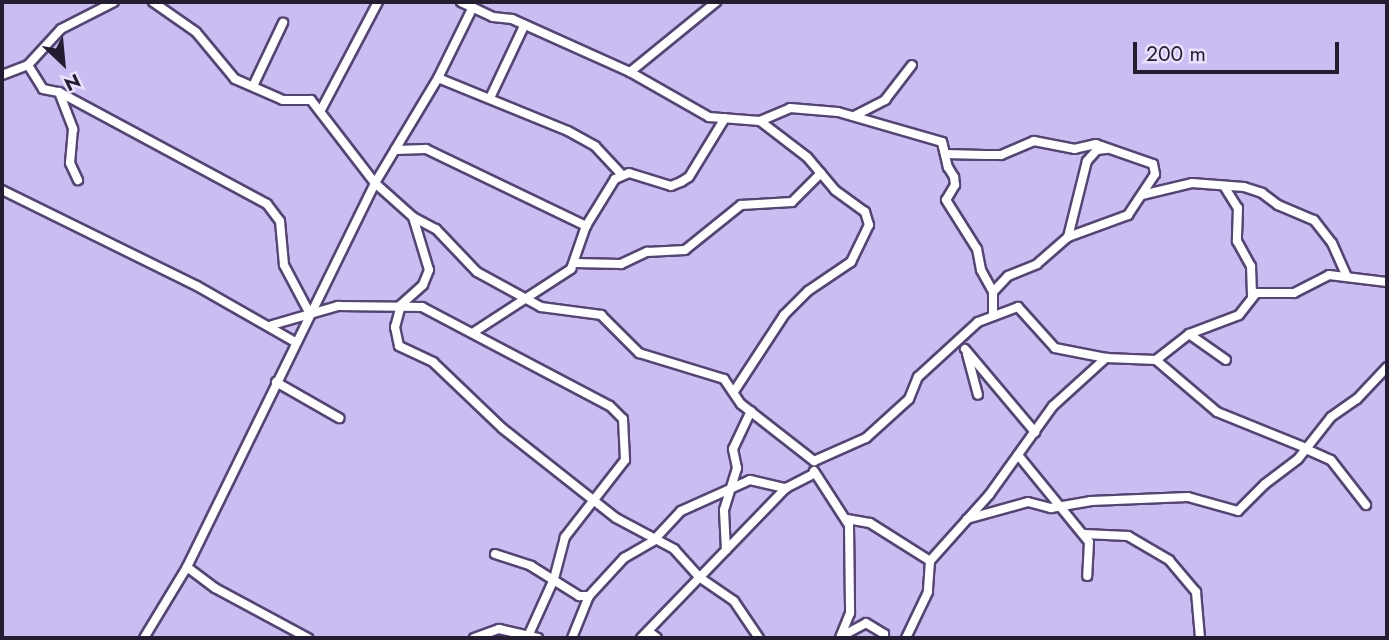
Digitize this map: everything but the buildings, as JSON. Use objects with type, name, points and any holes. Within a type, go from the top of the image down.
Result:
[{"type":"street","points":[[2,75],[28,65],[61,29],[114,2]]},
{"type":"street","points":[[153,2],[196,32],[235,79],[254,84],[283,100],[311,100],[375,184],[413,217],[436,229],[477,272],[541,307],[601,315],[639,354],[724,379],[751,411],[814,461]]},
{"type":"street","points":[[321,110],[378,2]]},
{"type":"street","points":[[630,72],[716,2]]},
{"type":"street","points":[[144,638],[187,567],[309,312],[375,184],[438,78],[466,4],[630,72],[709,117],[760,121],[790,108],[856,114],[905,135],[942,142]]},
{"type":"street","points":[[254,84],[283,23]]},
{"type":"street","points":[[490,97],[524,26]]},
{"type":"street","points":[[28,65],[43,89],[59,92],[267,204],[280,221],[284,265],[309,312]]},
{"type":"street","points":[[856,114],[885,100],[912,65]]},
{"type":"street","points":[[438,78],[490,97],[594,146],[621,174],[671,186],[690,177],[725,118]]},
{"type":"street","points":[[59,92],[73,128],[70,163],[78,180]]},
{"type":"street","points":[[735,390],[783,316],[807,291],[851,262],[869,225],[865,212],[760,121]]},
{"type":"street","points":[[942,142],[945,154],[1001,155],[1034,141],[1075,149],[1096,144],[1153,164],[1155,174],[1128,215],[1068,237],[1037,264],[1008,276],[993,292]]},
{"type":"street","points":[[942,142],[955,185],[946,200],[977,249],[981,270],[993,292],[993,316]]},
{"type":"street","points":[[1068,237],[1087,161],[1097,150],[1109,148]]},
{"type":"street","points":[[395,150],[426,149],[586,226]]},
{"type":"street","points":[[474,332],[575,263],[621,264],[647,252],[685,250],[741,205],[792,202],[821,173]]},
{"type":"street","points":[[575,263],[586,226],[621,174]]},
{"type":"street","points":[[1142,195],[1192,183],[1254,190],[1314,220],[1332,243],[1347,276]]},
{"type":"street","points":[[1224,186],[1238,208],[1237,241],[1251,266],[1252,297]]},
{"type":"street","points":[[2,190],[272,325],[295,342]]},
{"type":"street","points":[[413,217],[429,271],[423,285],[401,306],[395,327],[399,346],[433,362],[502,428],[653,541],[674,549],[699,577],[734,601],[759,638]]},
{"type":"street","points":[[1156,360],[1189,334],[1239,315],[1252,297],[1260,292],[1294,293],[1322,277],[1347,276],[1387,282]]},
{"type":"street","points":[[272,325],[309,312],[338,306],[422,307],[610,405],[623,419],[625,460],[565,537],[554,579],[529,635]]},
{"type":"street","points":[[814,461],[866,438],[909,399],[918,377],[978,322],[1018,307],[1050,345],[1106,359],[1156,360],[1217,411],[1331,460],[1366,505]]},
{"type":"street","points":[[1189,334],[1226,360]]},
{"type":"street","points":[[961,340],[978,395]]},
{"type":"street","points":[[965,349],[1035,432]]},
{"type":"street","points":[[906,638],[928,592],[930,561],[1018,455],[1053,406],[1106,359]]},
{"type":"street","points":[[967,519],[1028,502],[1062,507],[1188,497],[1238,512],[1306,448],[1331,417],[1357,399],[1387,367]]},
{"type":"street","points":[[276,382],[339,418]]},
{"type":"street","points":[[726,550],[723,517],[737,468],[733,449],[751,411]]},
{"type":"street","points":[[1018,455],[1084,534],[1090,545],[1087,576]]},
{"type":"street","points":[[814,461],[814,474],[847,519],[850,613],[840,638],[866,623],[884,634],[883,638]]},
{"type":"street","points":[[641,638],[786,488],[814,474]]},
{"type":"street","points":[[572,638],[589,596],[624,558],[653,541],[681,511],[753,480],[786,488]]},
{"type":"street","points":[[847,519],[870,523],[930,561]]},
{"type":"street","points":[[1084,534],[1128,536],[1169,560],[1196,592],[1200,638]]},
{"type":"street","points":[[495,554],[554,579],[579,596],[589,596]]},
{"type":"street","points":[[187,567],[215,588],[308,638]]},
{"type":"street","points":[[474,638],[499,629],[538,638]]},
{"type":"street","points":[[648,631],[657,638]]}]
